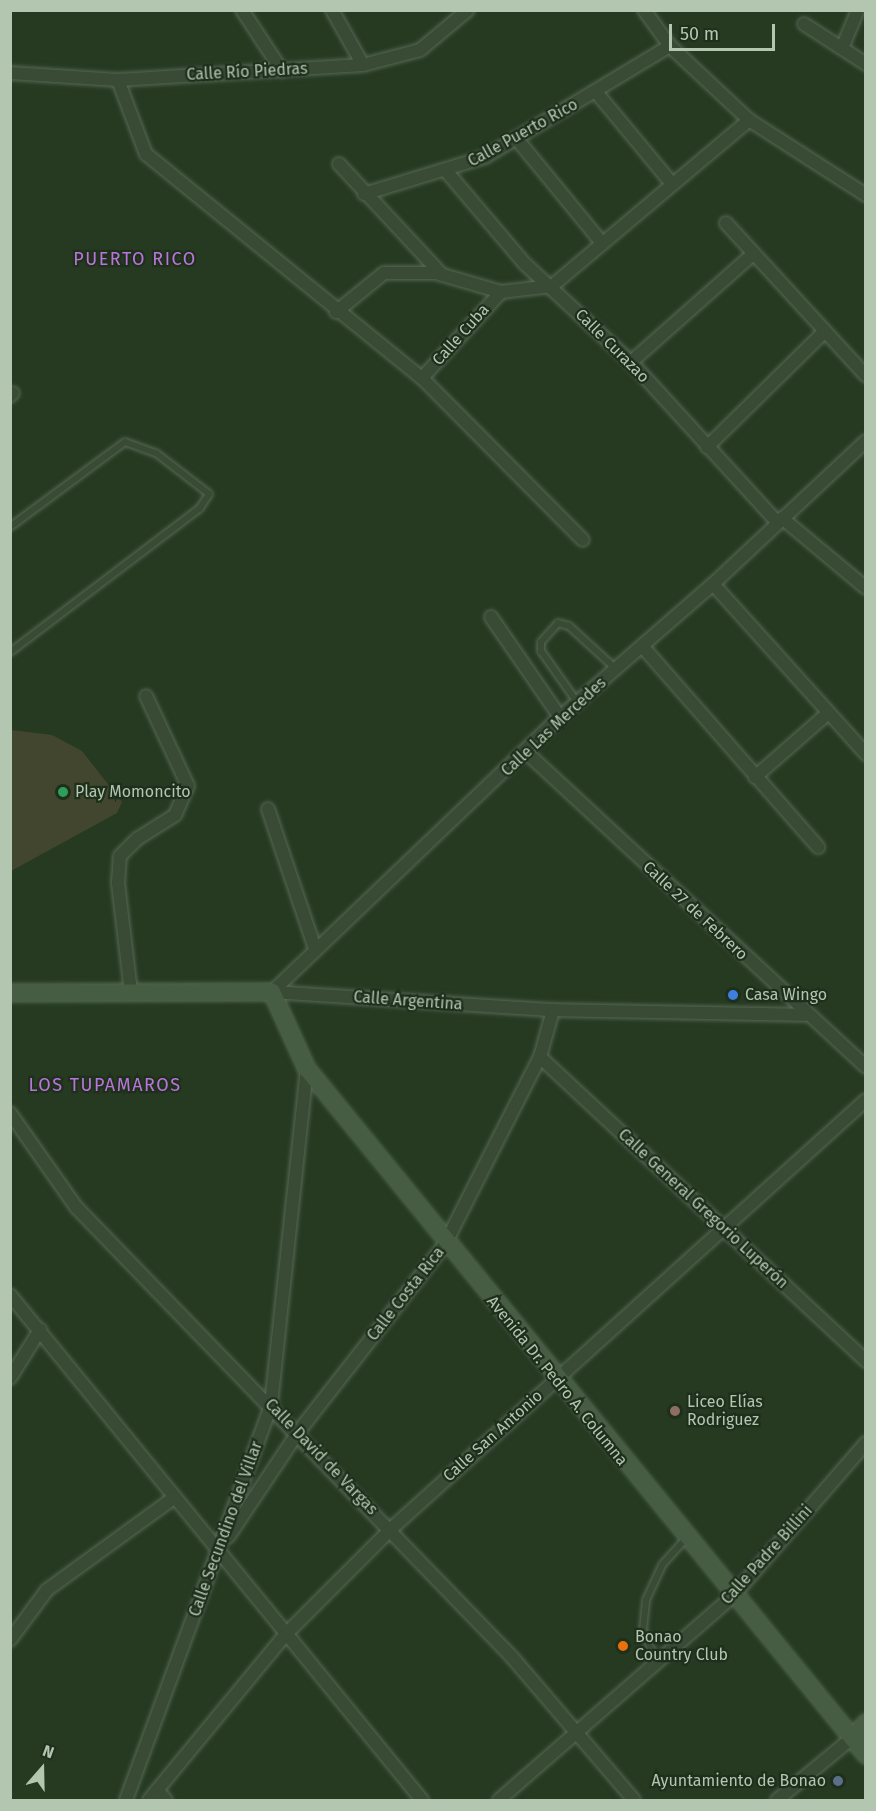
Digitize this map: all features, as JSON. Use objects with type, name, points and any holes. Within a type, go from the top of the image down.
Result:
[{"type":"main road","name":"Calle Argentina","points":[[10,993],[272,992]]},
{"type":"main road","name":"Avenida Dr. Pedro A. Columna","points":[[272,992],[307,1069],[445,1244],[866,1755]]},
{"type":"main road","points":[[852,1738],[866,1723]]},
{"type":"street","points":[[242,10],[282,70]]},
{"type":"street","points":[[332,10],[363,65]]},
{"type":"street","name":"Calle Río Piedras","points":[[10,73],[118,80],[363,65],[420,50],[468,10]]},
{"type":"street","points":[[644,10],[670,46],[749,120],[866,195]]},
{"type":"street","points":[[842,48],[858,10]]},
{"type":"street","points":[[804,24],[866,64]]},
{"type":"street","name":"Calle Puerto Rico","points":[[364,194],[447,172],[516,138],[670,46]]},
{"type":"street","points":[[118,80],[146,154],[336,312],[422,378],[583,540]]},
{"type":"street","points":[[596,92],[672,184]]},
{"type":"street","points":[[336,312],[381,273],[442,275],[501,292],[552,286],[749,120]]},
{"type":"street","points":[[516,138],[602,243]]},
{"type":"street","points":[[339,164],[364,194],[442,275]]},
{"type":"street","name":"Calle Curazao","points":[[447,172],[525,264],[552,286],[631,362],[707,447],[779,520],[866,588]]},
{"type":"street","points":[[726,223],[866,376]]},
{"type":"street","points":[[631,362],[753,254]]},
{"type":"street","name":"Calle Cuba","points":[[422,378],[501,292]]},
{"type":"street","points":[[707,447],[824,332]]},
{"type":"street","name":"Calle Las Mercedes","points":[[272,992],[315,949],[527,753],[560,717],[617,670],[713,584],[866,441]]},
{"type":"street","points":[[713,584],[866,754]]},
{"type":"street","points":[[491,617],[560,717]]},
{"type":"street","points":[[643,647],[818,847]]},
{"type":"street","points":[[131,992],[118,883],[120,856],[137,838],[175,815],[188,786],[146,696]]},
{"type":"street","points":[[755,777],[828,713]]},
{"type":"street","name":"Calle 27 de Febrero","points":[[527,753],[805,1015],[866,1067]]},
{"type":"street","points":[[268,809],[315,949]]},
{"type":"street","name":"Calle Argentina","points":[[272,992],[554,1010],[805,1015]]},
{"type":"street","name":"Calle Costa Rica","points":[[218,1553],[299,1431],[445,1244],[540,1057],[554,1010]]},
{"type":"street","name":"Calle General Gregorio Luperón","points":[[540,1057],[866,1361]]},
{"type":"street","name":"Calle Secundino del Villar","points":[[126,1800],[218,1553],[270,1405],[307,1069]]},
{"type":"street","name":"Calle San Antonio","points":[[149,1800],[285,1635],[391,1529],[866,1100]]},
{"type":"street","name":"Calle David de Vargas","points":[[10,1113],[76,1207],[270,1405],[299,1431],[579,1732],[634,1800]]},
{"type":"street","points":[[10,1295],[218,1553],[422,1800]]},
{"type":"street","points":[[10,1378],[40,1330]]},
{"type":"street","name":"Calle Padre Billini","points":[[499,1800],[733,1596],[866,1443]]},
{"type":"street","points":[[10,1640],[47,1590],[175,1497]]},
{"type":"street","points":[[777,1800],[852,1738]]},
{"type":"street","points":[[157,1790],[166,1800]]},
{"type":"lane","points":[[10,527],[124,442],[156,453],[209,494],[200,508],[10,652]]},
{"type":"lane","points":[[578,703],[541,651],[541,642],[558,623],[569,626],[617,670]]},
{"type":"lane","points":[[657,1663],[643,1630],[646,1600],[662,1565],[686,1538]]},
{"type":"green space","name":"Play Momoncito","points":[[11,730],[52,735],[82,751],[122,802],[117,813],[11,871]]},
{"type":"place","name":"Play Momoncito","points":[[63,792]]},
{"type":"place","name":"Casa Wingo","points":[[733,995]]},
{"type":"place","name":"Liceo Elías Rodriguez","points":[[675,1411]]},
{"type":"place","name":"Bonao Country Club","points":[[623,1646]]},
{"type":"place","name":"Ayuntamiento de Bonao","points":[[838,1781]]},
{"type":"district","name":"PUERTO RICO","points":[[135,259]]},
{"type":"district","name":"LOS TUPAMAROS","points":[[105,1085]]}]
